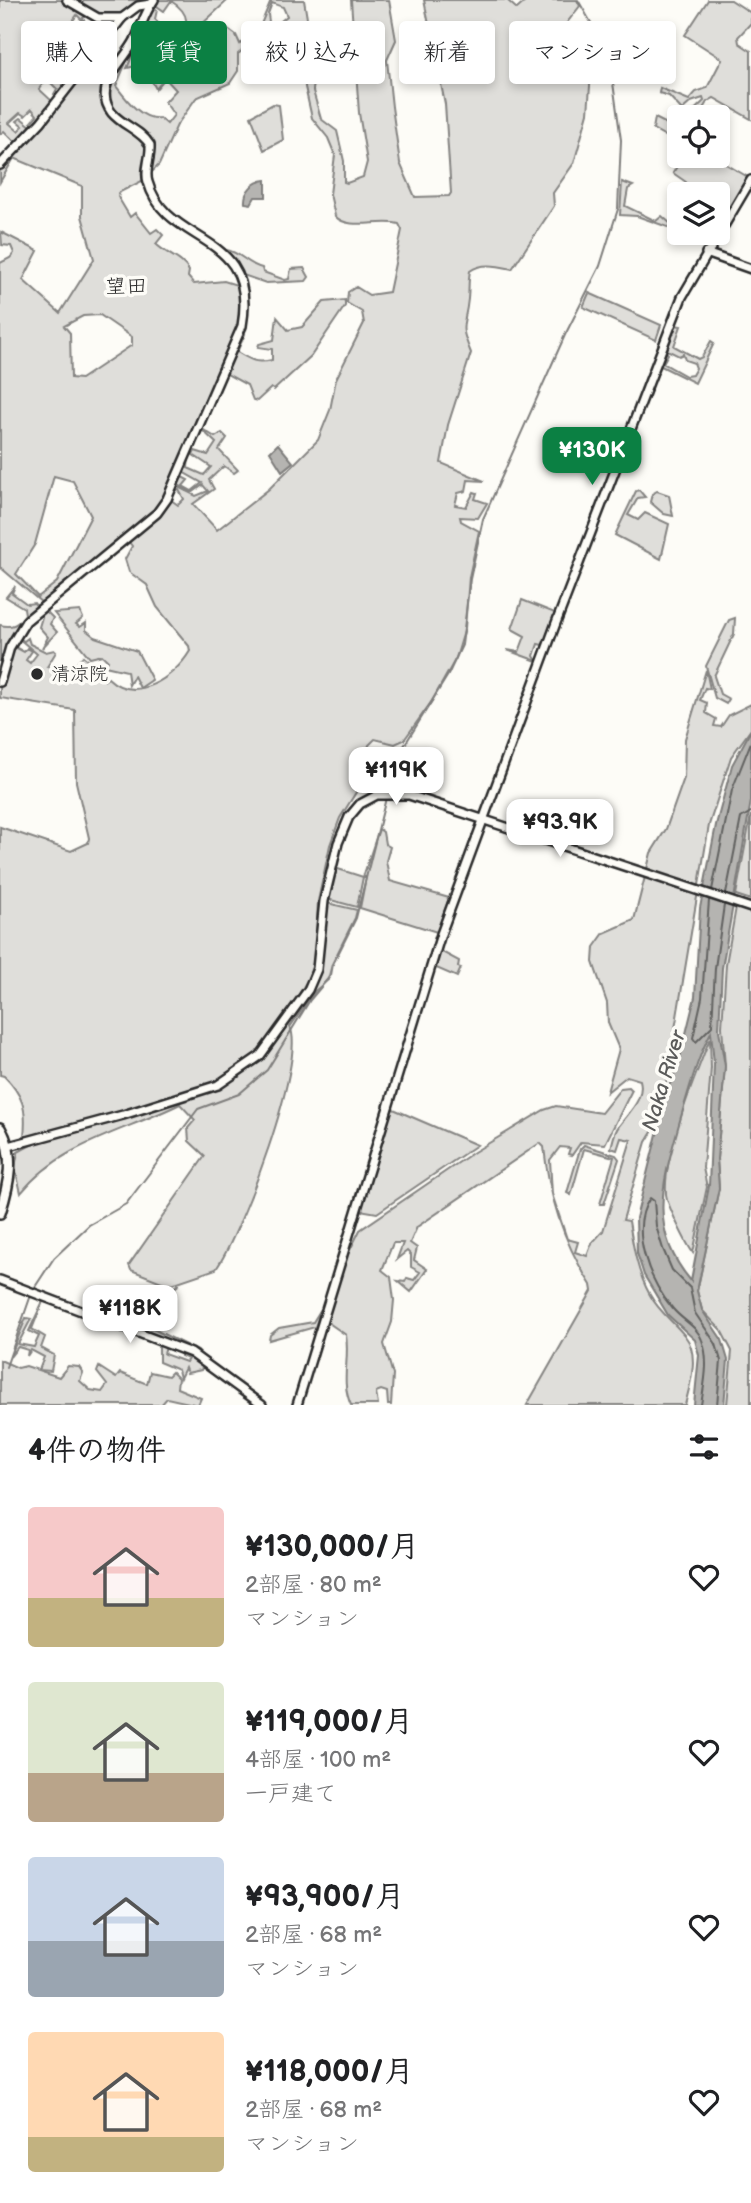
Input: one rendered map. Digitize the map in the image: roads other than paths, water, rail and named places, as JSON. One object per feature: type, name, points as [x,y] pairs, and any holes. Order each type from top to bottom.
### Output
[{"type":"main road","points":[[0,1128],[9,1146],[9,1179],[0,1213]]},
{"type":"street","points":[[67,0],[98,19],[122,18]]},
{"type":"street","points":[[0,165],[41,122],[89,56],[122,18],[138,6],[152,2]]},
{"type":"street","points":[[0,682],[10,647],[26,621],[157,513],[167,499],[242,326],[244,297],[226,253],[181,226],[166,213],[146,179],[150,145],[143,135],[115,117],[107,101],[108,82],[135,40],[152,2]]},
{"type":"street","points":[[297,1405],[427,975],[620,453],[682,297],[751,180]]},
{"type":"street","points":[[706,253],[751,269]]},
{"type":"street","points":[[9,1146],[218,1085],[260,1056],[314,979],[320,959],[324,901],[338,843],[349,817],[360,804],[377,795],[398,793],[485,819],[751,908]]},
{"type":"street","points":[[0,1280],[191,1353],[262,1405]]},
{"type":"water","points":[[266,180],[266,197],[255,197],[251,204],[245,203],[246,194],[251,187]]},
{"type":"water","points":[[278,444],[293,462],[282,471],[270,452]]},
{"type":"water","points":[[751,730],[751,801],[722,968],[719,1030],[725,1066],[717,1159],[719,1188],[697,1291],[702,1310],[722,1340],[728,1360],[724,1405],[694,1405],[699,1355],[695,1340],[668,1315],[644,1275],[637,1253],[636,1218],[669,1086],[679,1062],[695,997],[700,908],[716,825],[732,765]],"holes":[[[711,1032],[714,1064],[709,1186],[691,1281],[677,1262],[668,1243],[662,1205],[664,1185],[689,1089]]]},
{"type":"waterway","points":[[387,793],[394,762],[448,675],[462,645],[470,579],[483,519],[565,335],[600,266],[618,209],[621,140],[609,54],[578,0]]},
{"type":"waterway","points":[[33,1290],[54,1258],[89,1225],[126,1204],[198,1109],[239,1094],[267,1070],[310,1000],[331,975],[333,964],[356,918],[386,798]]},
{"type":"waterway","points":[[6,1367],[31,1295]]},
{"type":"place","name":"清涼院","points":[[37,674]]},
{"type":"district","name":"望田","points":[[126,286]]},
{"type":"water label","name":"Naka River","points":[[664,1081]]}]
